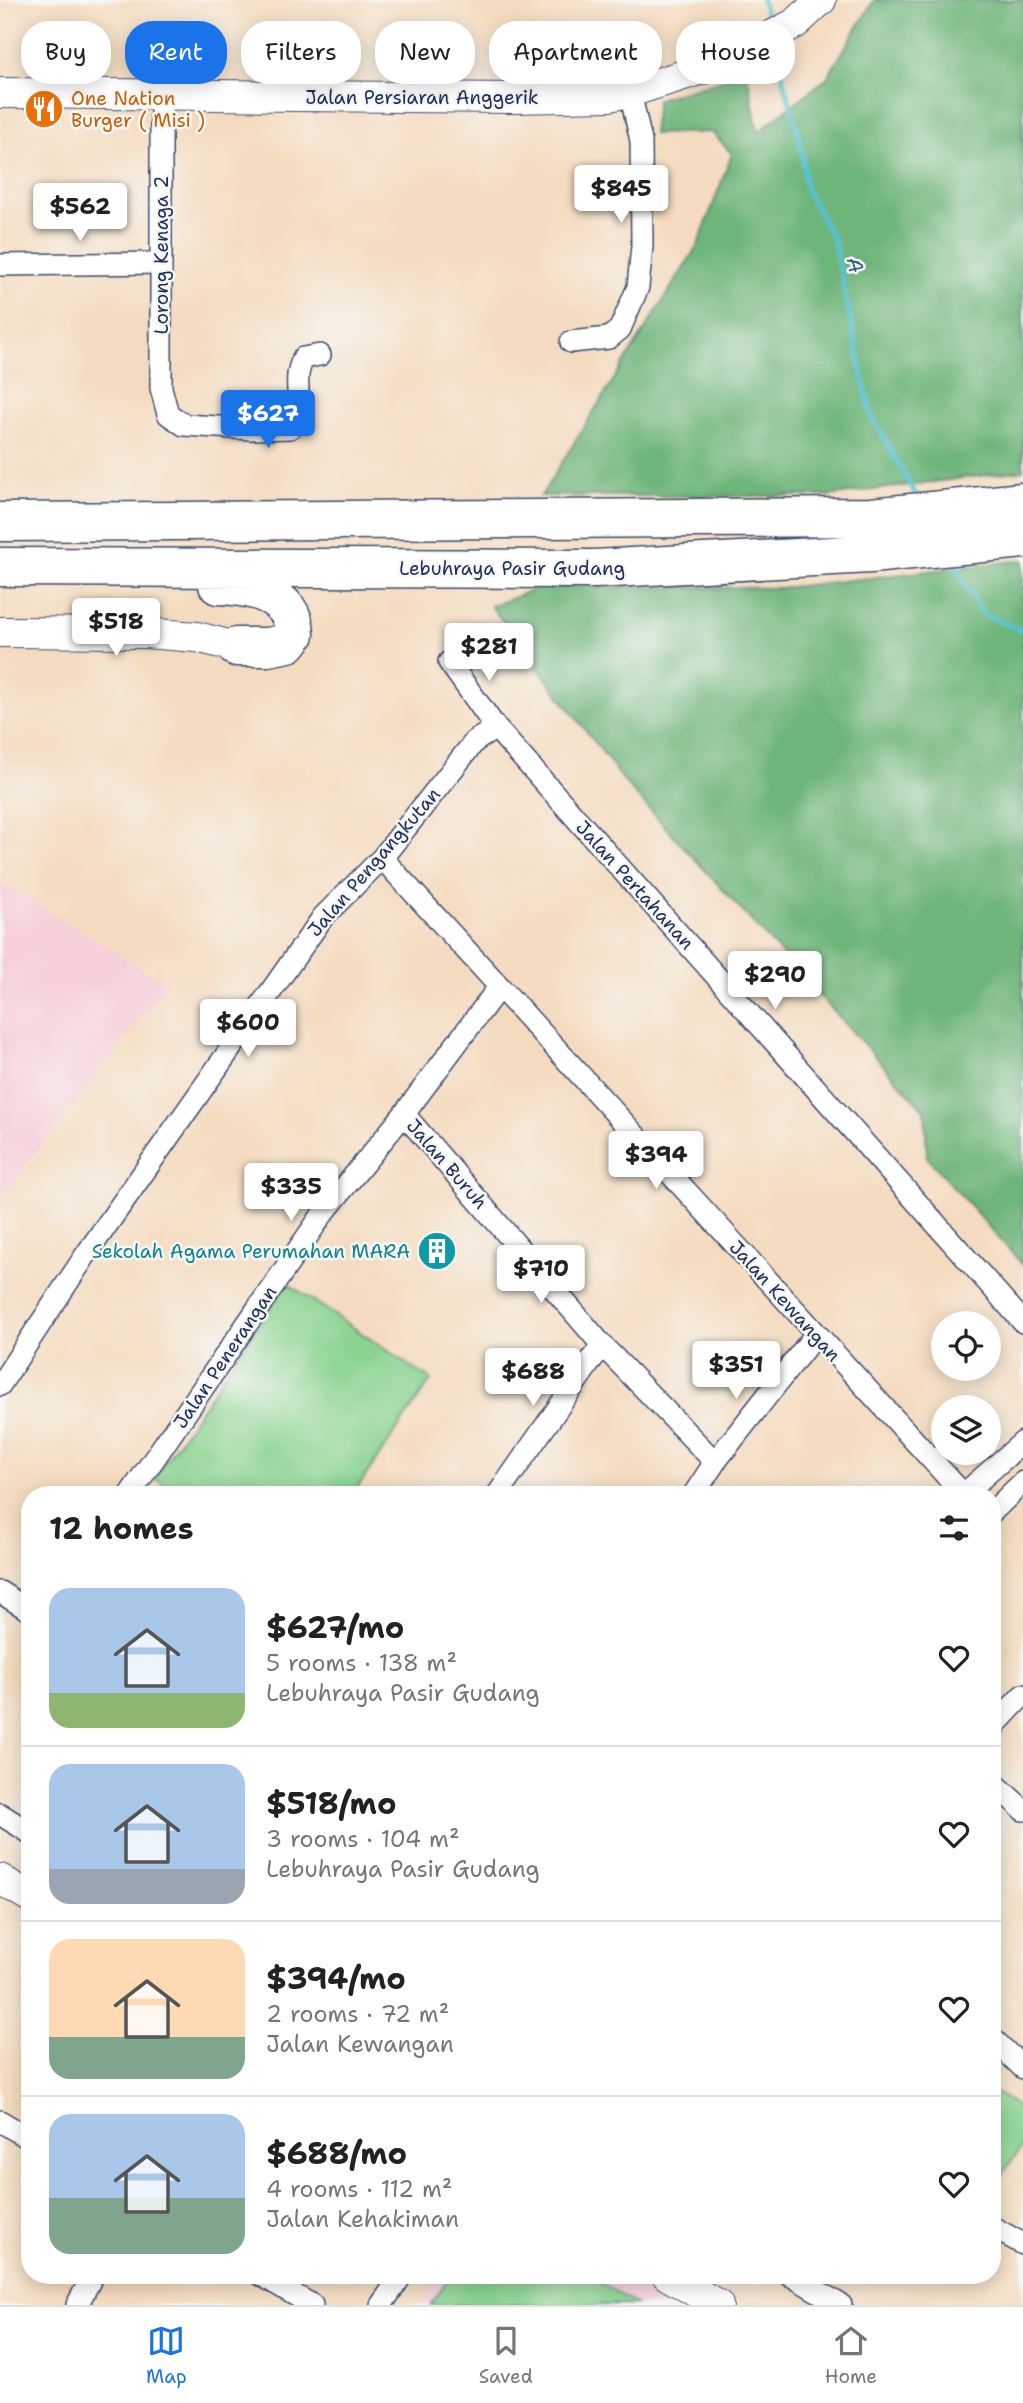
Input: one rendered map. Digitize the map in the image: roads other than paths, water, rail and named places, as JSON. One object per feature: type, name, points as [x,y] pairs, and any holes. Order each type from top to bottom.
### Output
[{"type":"highway","points":[[0,522],[871,517],[1023,502]]},
{"type":"highway","name":"Lebuhraya Pasir Gudang","points":[[0,567],[595,569],[870,554],[1023,539]]},
{"type":"highway","points":[[106,568],[151,583],[241,586],[271,596],[289,611],[295,634],[288,643],[268,647],[236,647]]},
{"type":"street","name":"Jalan Persiaran Anggerik","points":[[0,93],[513,98],[609,96],[715,65],[796,23],[821,0]]},
{"type":"street","points":[[570,342],[609,338],[620,329],[638,287],[642,246],[641,141],[630,92]]},
{"type":"street","name":"Lorong Kenaga 2","points":[[161,95],[161,388],[168,414],[184,425],[251,429],[290,428],[298,416],[298,375],[303,358],[320,355]]},
{"type":"street","points":[[0,265],[161,263]]},
{"type":"street","points":[[0,632],[145,633],[197,637],[236,647]]},
{"type":"street","name":"Jalan Pertahanan","points":[[449,662],[495,728],[1023,1322]]},
{"type":"street","name":"Jalan Pengangkutan","points":[[0,1385],[85,1256],[323,917],[382,858],[475,741],[495,728]]},
{"type":"street","name":"Jalan Kewangan","points":[[382,858],[956,1486]]},
{"type":"street","name":"Jalan Penerangan","points":[[143,1486],[322,1215],[404,1114],[499,987]]},
{"type":"street","name":"Jalan Buruh","points":[[404,1114],[602,1345],[715,1462]]},
{"type":"street","points":[[699,1486],[715,1462],[815,1335]]},
{"type":"street","points":[[504,1486],[602,1345]]},
{"type":"street","points":[[972,1486],[1023,1441]]},
{"type":"street","points":[[1001,1503],[1023,1482]]},
{"type":"street","points":[[0,1592],[21,1605]]},
{"type":"street","points":[[1001,1718],[1023,1695]]},
{"type":"street","points":[[1001,1789],[1023,1810]]},
{"type":"street","points":[[0,1814],[21,1827]]},
{"type":"street","points":[[0,1879],[21,1892]]},
{"type":"street","points":[[1001,2047],[1023,2068]]},
{"type":"street","points":[[0,2121],[21,2134]]},
{"type":"street","points":[[1001,2232],[1023,2244]]},
{"type":"street","points":[[77,2305],[88,2284]]},
{"type":"street","points":[[276,2284],[312,2305]]},
{"type":"street","points":[[381,2305],[396,2284]]},
{"type":"street","points":[[682,2284],[718,2305]]},
{"type":"street","points":[[805,2284],[841,2305]]},
{"type":"waterway","name":"A","points":[[762,0],[768,21]]},
{"type":"waterway","name":"A","points":[[785,84],[801,144],[806,190],[833,238],[871,415],[917,497]]},
{"type":"waterway","name":"A","points":[[954,564],[983,614],[1023,631]]},
{"type":"place","name":"One Nation Burger ( Misi )","points":[[44,109]]},
{"type":"place","name":"Sekolah Agama Perumahan MARA","points":[[437,1251]]}]
